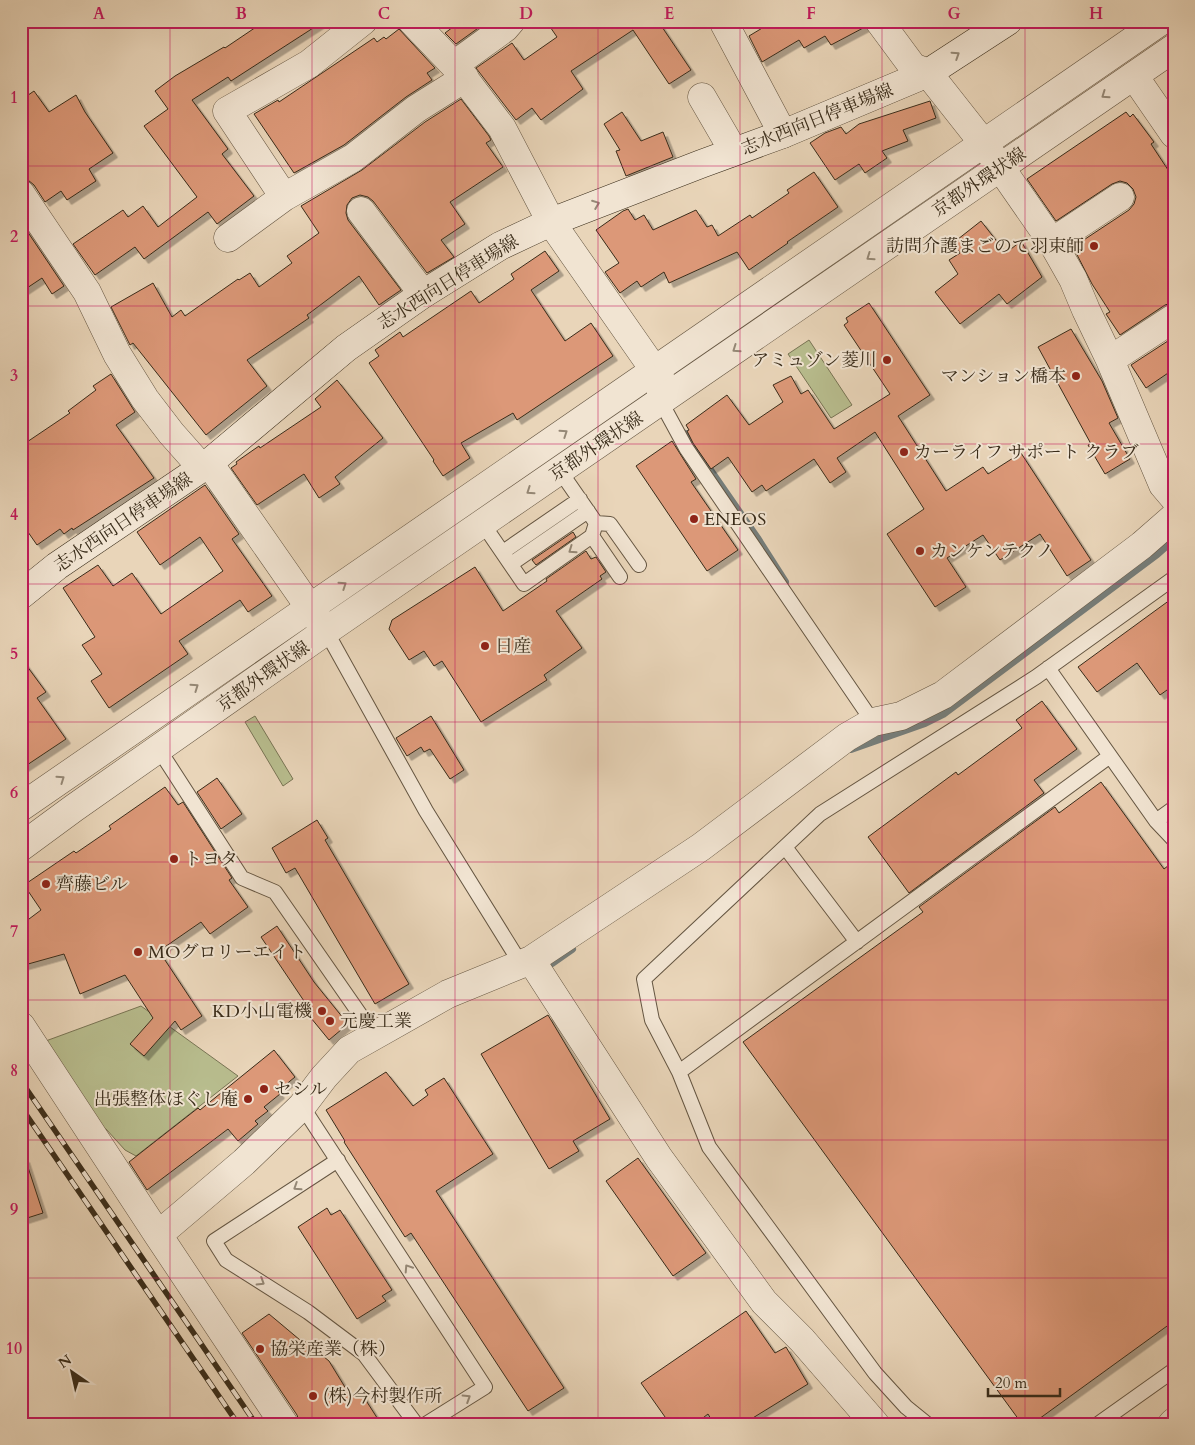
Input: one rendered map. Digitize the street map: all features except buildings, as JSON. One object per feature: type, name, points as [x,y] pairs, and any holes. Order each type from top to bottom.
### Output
[{"type":"street","points":[[284,197],[227,111],[309,64],[363,21]]},
{"type":"street","points":[[412,21],[459,71],[502,128],[551,222],[662,382],[661,402]]},
{"type":"street","points":[[228,238],[284,197],[353,158],[416,109],[511,21]]},
{"type":"street","points":[[879,21],[913,68],[928,73],[984,144],[1052,242],[1073,278],[1163,485],[1174,498]]},
{"type":"street","name":"志水西向日停車場線","points":[[21,595],[58,566],[205,466],[346,348],[423,294],[500,246],[551,222],[783,134],[928,73],[1008,21]]},
{"type":"street","name":"京都外環状線","points":[[21,807],[1161,21]]},
{"type":"street","points":[[724,23],[783,134]]},
{"type":"street","name":"京都外環状線","points":[[21,847],[158,748],[326,631],[1174,48]]},
{"type":"street","points":[[1134,76],[1174,134]]},
{"type":"street","points":[[702,97],[727,140],[730,154]]},
{"type":"street","points":[[21,194],[87,292],[117,354],[146,399],[171,433],[205,466],[326,631]]},
{"type":"street","points":[[1052,242],[1120,197]]},
{"type":"street","points":[[361,211],[423,294]]},
{"type":"street","points":[[1110,360],[1174,318]]},
{"type":"street","points":[[158,1235],[244,1162],[302,1106],[324,1077],[349,1050],[448,994],[526,962],[701,846],[847,737],[873,722],[901,716],[943,695],[1142,545],[1174,517]]},
{"type":"street","points":[[526,962],[660,1158],[764,1302],[802,1340],[875,1424]]},
{"type":"street","points":[[21,1026],[284,1424]]},
{"type":"lane","points":[[661,402],[686,448],[873,722]]},
{"type":"lane","points":[[560,470],[584,505],[594,530],[620,577]]},
{"type":"lane","points":[[502,552],[584,505]]},
{"type":"lane","points":[[511,564],[584,505]]},
{"type":"lane","points":[[483,524],[524,584],[594,530],[610,524],[639,565]]},
{"type":"lane","points":[[927,1424],[906,1408],[875,1373],[709,1147],[679,1072],[652,1020],[644,979],[820,814],[1048,668],[1174,578]]},
{"type":"lane","points":[[326,631],[426,811],[526,962]]},
{"type":"lane","points":[[1048,668],[1156,821],[1174,840]]},
{"type":"lane","points":[[158,748],[242,878],[275,892],[375,1036]]},
{"type":"lane","points":[[679,1072],[1110,756]]},
{"type":"lane","points":[[1156,821],[1174,808]]},
{"type":"lane","points":[[785,847],[857,942]]},
{"type":"lane","points":[[302,1106],[485,1387],[426,1424]]},
{"type":"lane","points":[[338,1160],[214,1241],[226,1260],[308,1312],[364,1354],[416,1424]]},
{"type":"lane","points":[[1098,1424],[1174,1370]]},
{"type":"green space","points":[[809,340],[852,405],[831,418],[788,354]]},
{"type":"green space","points":[[255,716],[293,779],[283,786],[245,722]]},
{"type":"green space","points":[[141,1006],[238,1076],[136,1156],[125,1150],[106,1129],[100,1129],[43,1042]]},
{"type":"waterway","points":[[685,434],[785,582]]},
{"type":"waterway","points":[[851,749],[925,723],[943,714],[1157,554],[1174,539]]},
{"type":"waterway","points":[[552,963],[572,949]]},
{"type":"railway","points":[[21,1081],[256,1424]]},
{"type":"railway","points":[[21,1107],[238,1424]]},
{"type":"place","name":"訪問介護まごのて羽束師","points":[[1094,246]]},
{"type":"place","name":"アミュゾン菱川","points":[[887,360]]},
{"type":"place","name":"マンション橋本","points":[[1076,376]]},
{"type":"place","name":"カーライフ サポート クラブ","points":[[904,452]]},
{"type":"place","name":"ENEOS","points":[[694,519]]},
{"type":"place","name":"カンケンテクノ","points":[[920,551]]},
{"type":"place","name":"日産","points":[[485,646]]},
{"type":"place","name":"トヨタ","points":[[174,859]]},
{"type":"place","name":"齊藤ビル","points":[[46,884]]},
{"type":"place","name":"MOグロリーエイト","points":[[138,952]]},
{"type":"place","name":"KD小山電機","points":[[322,1011]]},
{"type":"place","name":"元慶工業","points":[[330,1021]]},
{"type":"place","name":"セシル","points":[[264,1089]]},
{"type":"place","name":"出張整体ほぐし庵","points":[[248,1099]]},
{"type":"place","name":"協栄産業（株）","points":[[260,1349]]},
{"type":"place","name":"(株)今村製作所","points":[[313,1396]]}]
